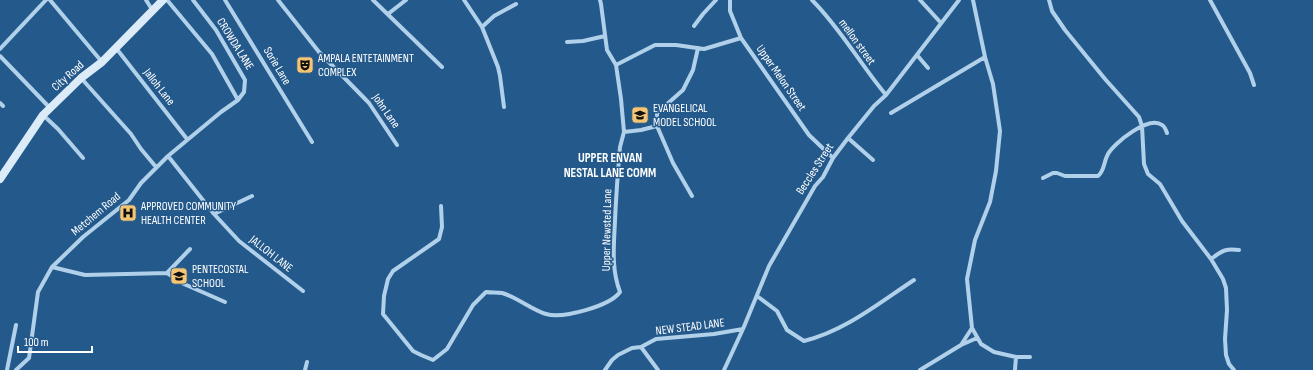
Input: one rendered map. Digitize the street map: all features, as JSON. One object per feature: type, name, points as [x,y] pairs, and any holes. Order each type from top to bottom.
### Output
[{"type":"main road","name":"City Road","points":[[0,179],[43,115],[82,78],[102,62],[163,0]]},
{"type":"street","points":[[0,49],[46,0]]},
{"type":"street","points":[[50,0],[102,62]]},
{"type":"street","points":[[146,0],[153,11]]},
{"type":"street","points":[[167,0],[212,54],[238,100]]},
{"type":"street","name":"CROWDA LANE","points":[[193,0],[216,30],[245,80],[244,92],[238,100]]},
{"type":"street","name":"Sorie Lane","points":[[225,0],[312,142]]},
{"type":"street","name":"John Lane","points":[[278,0],[319,52],[369,103],[397,145]]},
{"type":"street","points":[[373,0],[442,67]]},
{"type":"street","points":[[388,14],[406,0]]},
{"type":"street","points":[[464,0],[482,27],[500,76],[504,107]]},
{"type":"street","name":"Upper Newsted Lane","points":[[441,206],[442,227],[439,239],[393,271],[388,279],[384,296],[383,314],[413,351],[433,360],[448,349],[473,305],[486,292],[503,293],[547,314],[570,314],[592,308],[617,296],[620,292],[617,283],[614,261],[614,236],[620,146],[624,132],[616,65],[606,50],[600,0]]},
{"type":"street","points":[[694,26],[716,0]]},
{"type":"street","name":"Upper Melon Street","points":[[730,0],[730,10],[741,38],[809,135],[833,158]]},
{"type":"street","name":"mellon street","points":[[812,0],[851,48],[886,96]]},
{"type":"street","points":[[920,0],[941,23]]},
{"type":"street","name":"Beccles Street","points":[[724,370],[769,266],[812,191],[823,177],[833,158],[848,138],[874,106],[886,96],[959,0]]},
{"type":"street","points":[[973,0],[996,98],[1000,131],[996,171],[990,202],[975,240],[967,280],[972,328],[982,344],[994,352],[1016,357],[1030,357]]},
{"type":"street","points":[[1049,0],[1052,11],[1065,30],[1139,118],[1142,126],[1144,164],[1148,174],[1160,184],[1182,221],[1211,259],[1223,279],[1226,288],[1227,310],[1225,339],[1226,354],[1229,364],[1234,370]]},
{"type":"street","points":[[1210,0],[1247,66],[1254,84]]},
{"type":"street","points":[[482,27],[494,16],[516,4]]},
{"type":"street","points":[[568,42],[583,41],[605,36]]},
{"type":"street","points":[[616,65],[655,45],[676,45],[704,49],[741,38]]},
{"type":"street","name":"Jalloh Lane","points":[[115,48],[187,139]]},
{"type":"street","points":[[692,196],[674,163],[657,126],[657,113],[682,90],[693,70],[698,48]]},
{"type":"street","points":[[917,55],[928,68]]},
{"type":"street","points":[[0,56],[50,108]]},
{"type":"street","points":[[891,113],[986,57]]},
{"type":"street","points":[[82,78],[131,134],[140,149],[156,167]]},
{"type":"street","name":"Metchem Road","points":[[16,370],[29,358],[38,292],[52,267],[83,238],[129,200],[141,183],[168,156],[187,139],[238,100]]},
{"type":"street","points":[[43,115],[58,129],[83,158]]},
{"type":"street","points":[[1043,178],[1053,173],[1065,176],[1098,176],[1102,172],[1108,153],[1123,137],[1142,126],[1156,123],[1162,125],[1167,133]]},
{"type":"street","points":[[624,132],[657,126]]},
{"type":"street","points":[[848,138],[873,160]]},
{"type":"street","name":"JALLOH LANE","points":[[168,156],[214,214],[245,246],[303,291]]},
{"type":"street","points":[[214,214],[252,196]]},
{"type":"street","points":[[166,273],[190,249]]},
{"type":"street","points":[[1211,259],[1221,252],[1229,249],[1239,250]]},
{"type":"street","points":[[52,267],[85,275],[166,273],[184,284],[225,302]]},
{"type":"street","points":[[757,296],[777,311],[787,330],[804,341],[843,327],[914,280]]},
{"type":"street","points":[[7,370],[16,325]]},
{"type":"street","points":[[961,345],[972,328]]},
{"type":"street","name":"NEW STEAD LANE","points":[[605,370],[612,360],[618,355],[632,348],[641,347],[656,339],[707,335],[743,329]]},
{"type":"street","points":[[921,370],[961,345],[977,338]]},
{"type":"street","points":[[641,347],[658,370]]},
{"type":"street","points":[[1015,370],[1016,357]]},
{"type":"street","points":[[304,370],[307,362]]},
{"type":"place","name":"AMPALA ENTETAINMENT COMPLEX","points":[[305,65]]},
{"type":"place","name":"EVANGELICAL MODEL SCHOOL","points":[[640,115]]},
{"type":"place","name":"APPROVED COMMUNITY HEALTH CENTER","points":[[128,213]]},
{"type":"place","name":"PENTECOSTAL SCHOOL","points":[[179,276]]},
{"type":"district","name":"UPPER ENVAN NESTAL LANE COMM","points":[[610,166]]}]
